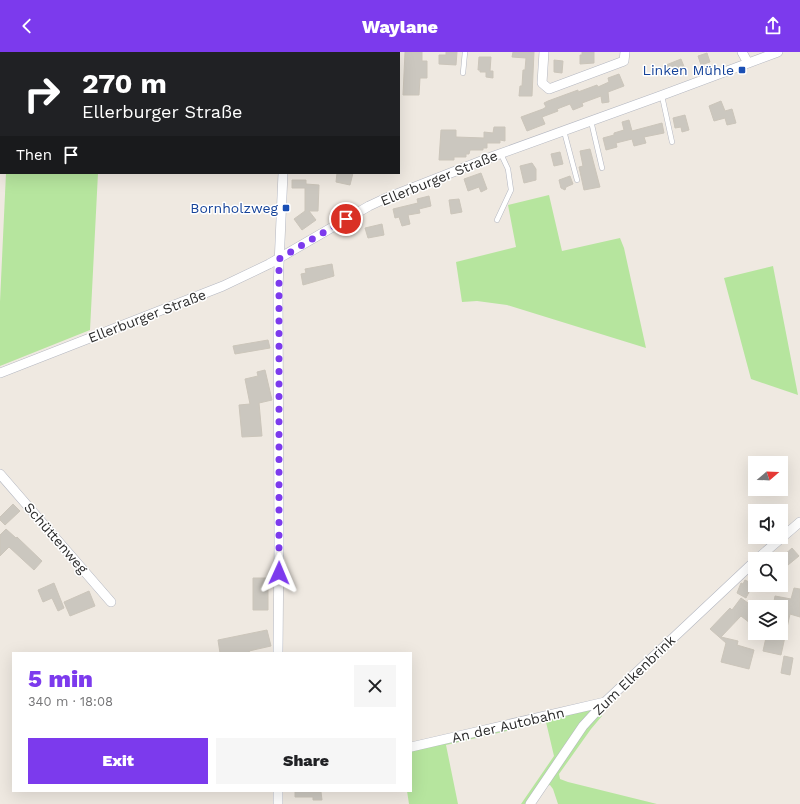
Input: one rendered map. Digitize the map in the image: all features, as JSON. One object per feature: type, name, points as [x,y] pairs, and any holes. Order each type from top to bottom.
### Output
[{"type":"street","points":[[544,52],[542,83],[549,89],[624,61],[625,52]]},
{"type":"street","points":[[742,52],[748,63]]},
{"type":"street","name":"Ellerburger Straße","points":[[0,374],[223,286],[279,259],[369,206],[501,154],[662,96],[778,52]]},
{"type":"street","points":[[278,652],[279,259],[283,174]]},
{"type":"street","name":"Schüttenweg","points":[[0,474],[111,602]]},
{"type":"street","points":[[765,552],[800,522]]},
{"type":"street","name":"Zum Elkenbrink","points":[[530,804],[583,726],[605,702],[748,568]]},
{"type":"street","name":"An der Autobahn","points":[[412,747],[605,702]]},
{"type":"street","points":[[573,710],[583,718],[583,726]]},
{"type":"street","points":[[278,792],[278,804]]},
{"type":"lane","points":[[463,73],[464,52]]},
{"type":"lane","points":[[662,96],[672,142]]},
{"type":"lane","points":[[591,121],[602,168]]},
{"type":"lane","points":[[564,131],[577,180]]},
{"type":"lane","points":[[497,220],[511,190],[508,169],[501,154]]},
{"type":"green space","points":[[6,174],[98,174],[90,330],[0,366],[0,302]]},
{"type":"green space","points":[[549,195],[562,251],[620,238],[624,248],[646,348],[507,305],[477,301],[462,302],[456,262],[516,247],[508,205]]},
{"type":"green space","points":[[773,266],[798,395],[751,379],[724,278]]},
{"type":"green space","points":[[596,702],[602,716],[559,774],[560,779],[657,804],[558,804],[553,789],[550,785],[546,786],[533,804],[521,804],[554,756],[546,722],[446,745],[458,804],[409,804],[407,792],[412,792],[412,744]]},
{"type":"building","points":[[405,52],[422,52],[422,61],[427,61],[427,78],[420,78],[419,95],[403,95]]},
{"type":"building","points":[[446,52],[457,52],[456,65],[439,64],[439,55],[446,55]]},
{"type":"building","points":[[513,52],[534,52],[532,96],[519,96],[526,58],[512,57]]},
{"type":"building","points":[[582,52],[594,52],[594,63],[580,64],[580,55],[582,55]]},
{"type":"building","points":[[707,53],[710,62],[701,65],[698,56]]},
{"type":"building","points":[[479,57],[491,57],[490,71],[493,71],[493,78],[486,77],[486,72],[480,72],[480,70],[478,70]]},
{"type":"building","points":[[681,59],[685,69],[669,74],[666,65]]},
{"type":"building","points":[[554,60],[563,61],[562,73],[554,72]]},
{"type":"building","points":[[619,74],[624,86],[608,92],[609,102],[602,103],[601,96],[582,103],[583,106],[573,110],[570,104],[557,109],[558,111],[542,117],[545,124],[527,131],[521,117],[543,109],[546,107],[544,103],[548,101],[578,90],[578,92],[597,85],[598,87],[609,82],[608,78]]},
{"type":"building","points":[[721,101],[725,111],[732,109],[736,123],[727,125],[725,118],[714,121],[709,106]]},
{"type":"building","points":[[685,115],[689,130],[682,132],[681,127],[675,128],[673,118]]},
{"type":"building","points":[[629,120],[632,131],[662,123],[664,133],[644,137],[646,143],[634,146],[632,139],[616,143],[617,147],[606,150],[603,138],[624,130],[622,122]]},
{"type":"building","points":[[494,127],[505,127],[505,141],[500,140],[500,143],[487,143],[487,148],[483,148],[483,150],[470,150],[469,154],[466,154],[466,157],[454,157],[454,160],[439,160],[441,130],[456,130],[456,137],[484,138],[484,132],[493,133]]},
{"type":"building","points":[[590,149],[600,187],[584,190],[579,167],[583,166],[580,151]]},
{"type":"building","points":[[560,152],[563,164],[554,166],[551,154]]},
{"type":"building","points":[[532,163],[536,169],[536,180],[524,183],[520,166]]},
{"type":"building","points":[[481,173],[487,189],[481,192],[479,187],[468,191],[464,179]]},
{"type":"building","points":[[337,174],[353,174],[350,185],[336,182]]},
{"type":"building","points":[[570,176],[573,184],[566,187],[565,190],[561,188],[559,180]]},
{"type":"building","points":[[292,180],[306,180],[306,184],[319,185],[318,211],[309,211],[316,220],[302,230],[294,219],[305,211],[305,188],[292,188]]},
{"type":"building","points":[[429,196],[431,206],[419,209],[420,213],[408,215],[410,224],[402,226],[399,217],[395,218],[393,209],[418,203],[417,199]]},
{"type":"building","points":[[459,199],[462,212],[451,214],[449,200]]},
{"type":"building","points":[[382,224],[384,235],[368,238],[365,228]]},
{"type":"building","points":[[332,264],[334,276],[303,285],[301,274],[306,273],[305,269]]},
{"type":"building","points":[[268,340],[270,348],[235,354],[233,346]]},
{"type":"building","points":[[265,370],[272,400],[259,403],[262,436],[242,437],[239,405],[250,404],[245,379],[258,376],[257,372]]},
{"type":"building","points":[[13,504],[20,511],[5,525],[0,520],[0,517]]},
{"type":"building","points":[[6,529],[16,538],[17,537],[42,561],[34,570],[9,547],[0,556],[0,535]]},
{"type":"building","points":[[792,548],[799,556],[788,565],[788,552]]},
{"type":"building","points":[[253,578],[268,578],[268,610],[253,610]]},
{"type":"building","points":[[745,580],[748,582],[749,592],[746,598],[737,593],[741,583],[743,584]]},
{"type":"building","points":[[54,583],[64,608],[58,611],[52,598],[43,602],[38,590]]},
{"type":"building","points":[[794,588],[800,589],[800,617],[790,614],[788,623],[788,600],[774,600],[775,596],[791,599]]},
{"type":"building","points":[[89,591],[95,606],[70,616],[64,602]]},
{"type":"building","points":[[741,598],[748,603],[748,622],[741,616],[721,637],[738,641],[737,645],[754,650],[749,669],[721,662],[726,643],[710,629],[730,608],[732,610]]},
{"type":"building","points":[[267,630],[271,646],[250,652],[220,652],[218,640]]},
{"type":"building","points":[[765,640],[784,640],[781,655],[763,651]]},
{"type":"building","points":[[784,656],[793,658],[790,675],[781,673]]},
{"type":"building","points":[[295,792],[321,792],[322,800],[313,800],[313,797],[295,797]]},
{"type":"place","name":"Linken Mühle","points":[[742,70]]},
{"type":"place","name":"Bornholzweg","points":[[286,208]]},
{"type":"route","points":[[279,573],[279,259],[346,219]]}]
